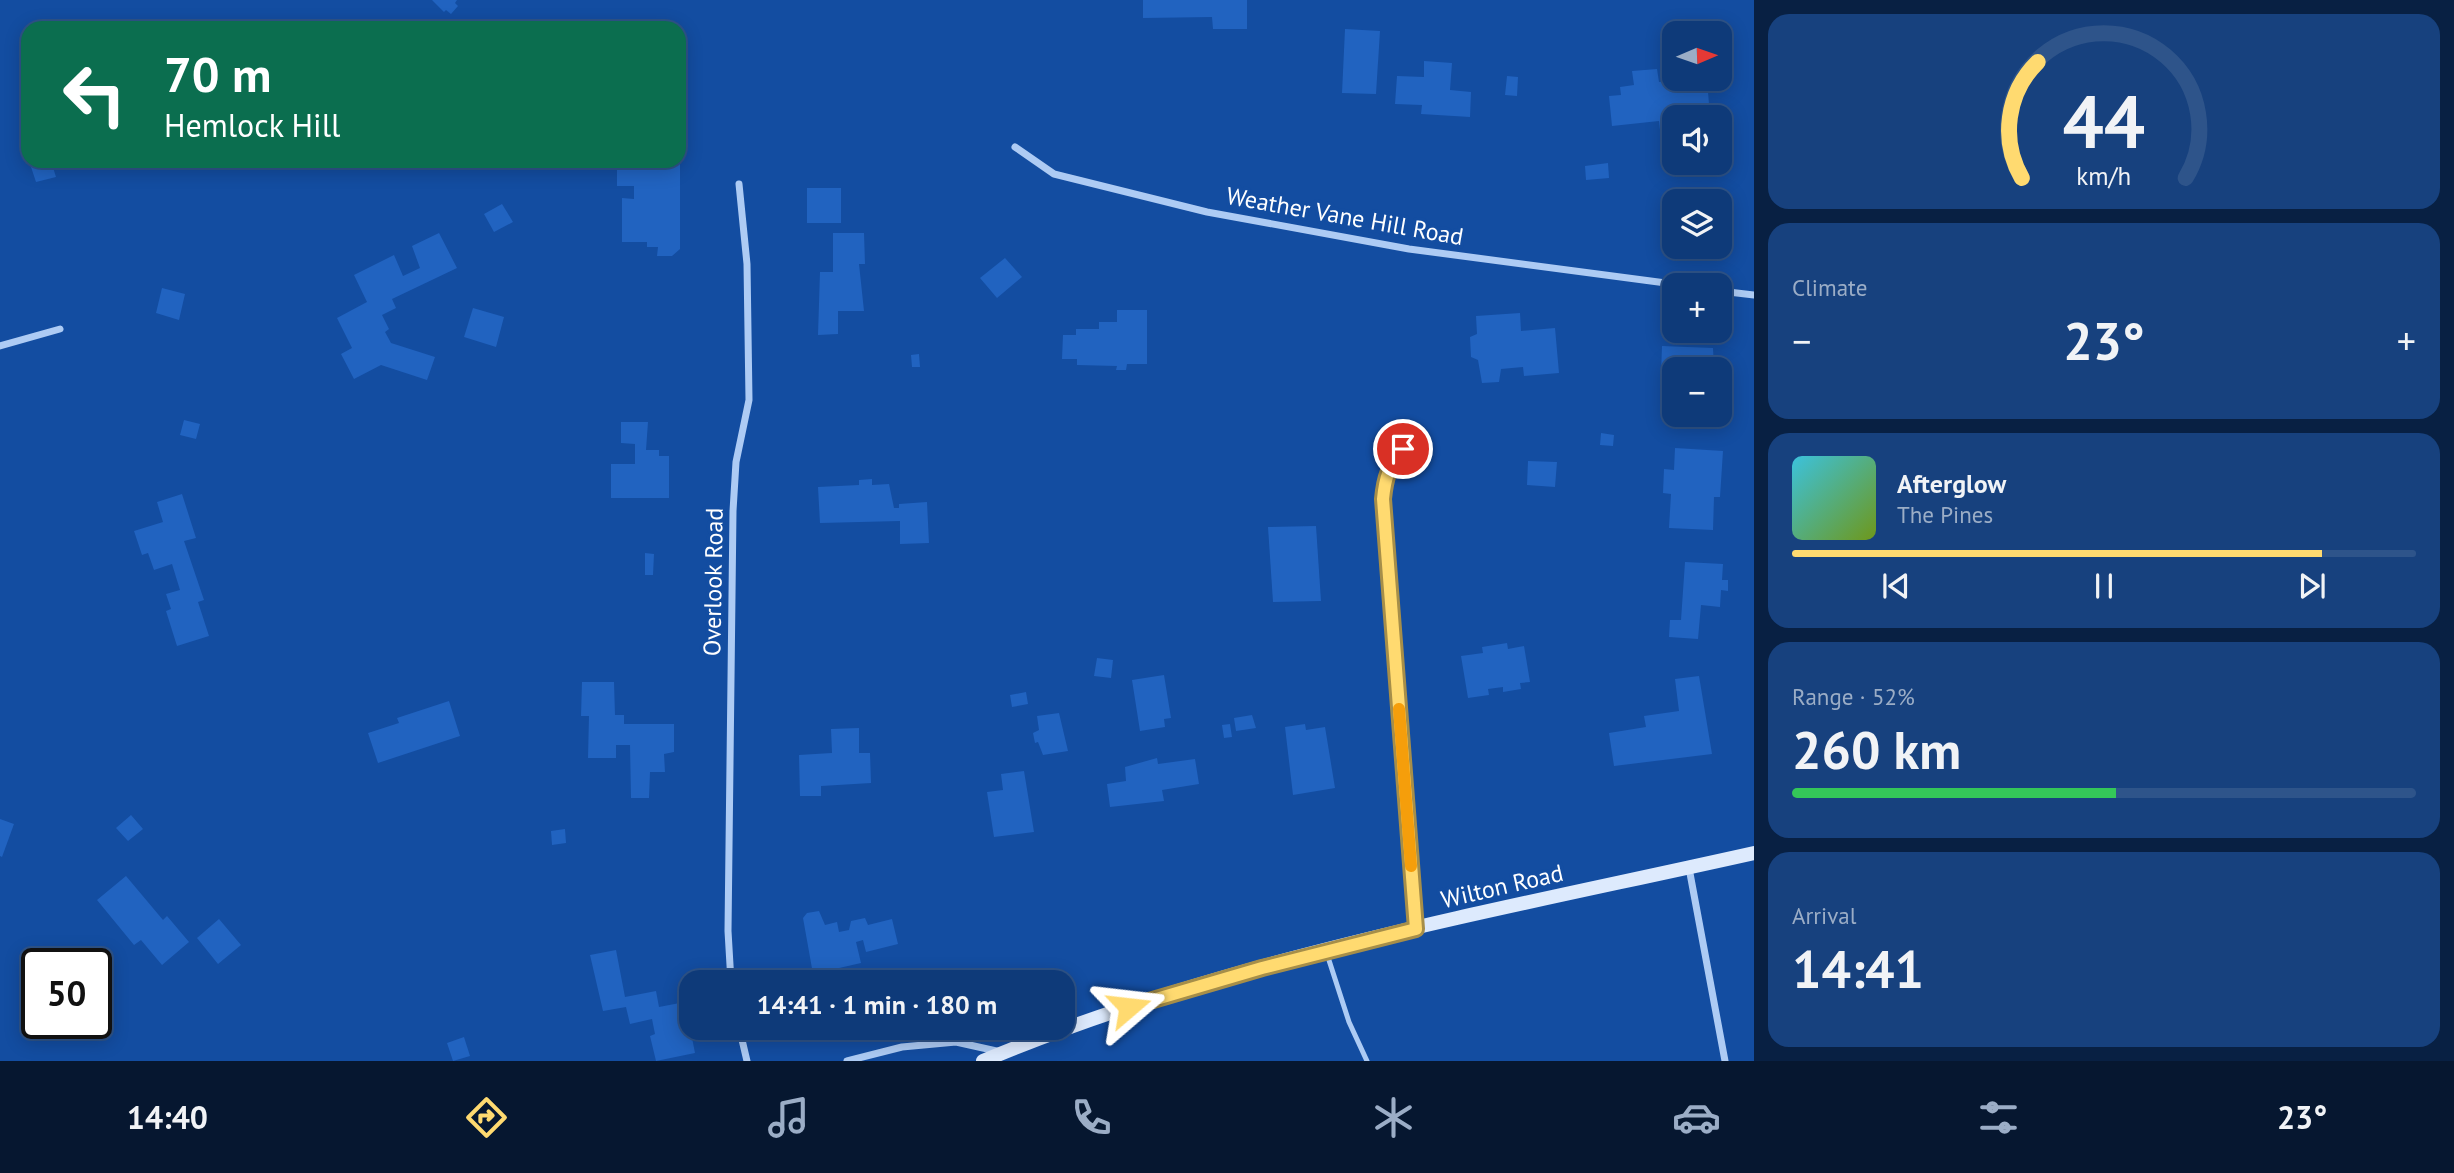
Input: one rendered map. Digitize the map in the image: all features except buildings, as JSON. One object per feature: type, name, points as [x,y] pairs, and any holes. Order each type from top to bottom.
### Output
[{"type":"main road","name":"Wilton Road","points":[[983,1061],[1146,1001],[1326,951],[1754,853]]},
{"type":"street","name":"Weather Vane Hill Road","points":[[1015,147],[1054,174],[1207,212],[1409,249],[1662,282]]},
{"type":"street","name":"Overlook Road","points":[[731,970],[728,918],[733,510],[736,462],[749,400],[747,264],[739,184]]},
{"type":"street","points":[[1732,292],[1754,295]]},
{"type":"street","points":[[0,346],[60,329]]},
{"type":"street","points":[[1403,449],[1388,470],[1383,499],[1416,929]]},
{"type":"street","points":[[1689,868],[1724,1061]]},
{"type":"street","points":[[742,1040],[747,1061]]},
{"type":"street","points":[[847,1061],[902,1047],[956,1042],[1004,1052]]},
{"type":"lane","points":[[1326,951],[1349,1022],[1367,1061]]},
{"type":"slow traffic","points":[[1399,709],[1411,866]]},
{"type":"route","points":[[1129,1007],[1262,968],[1416,929],[1383,499],[1385,478],[1391,462],[1403,449]]}]
